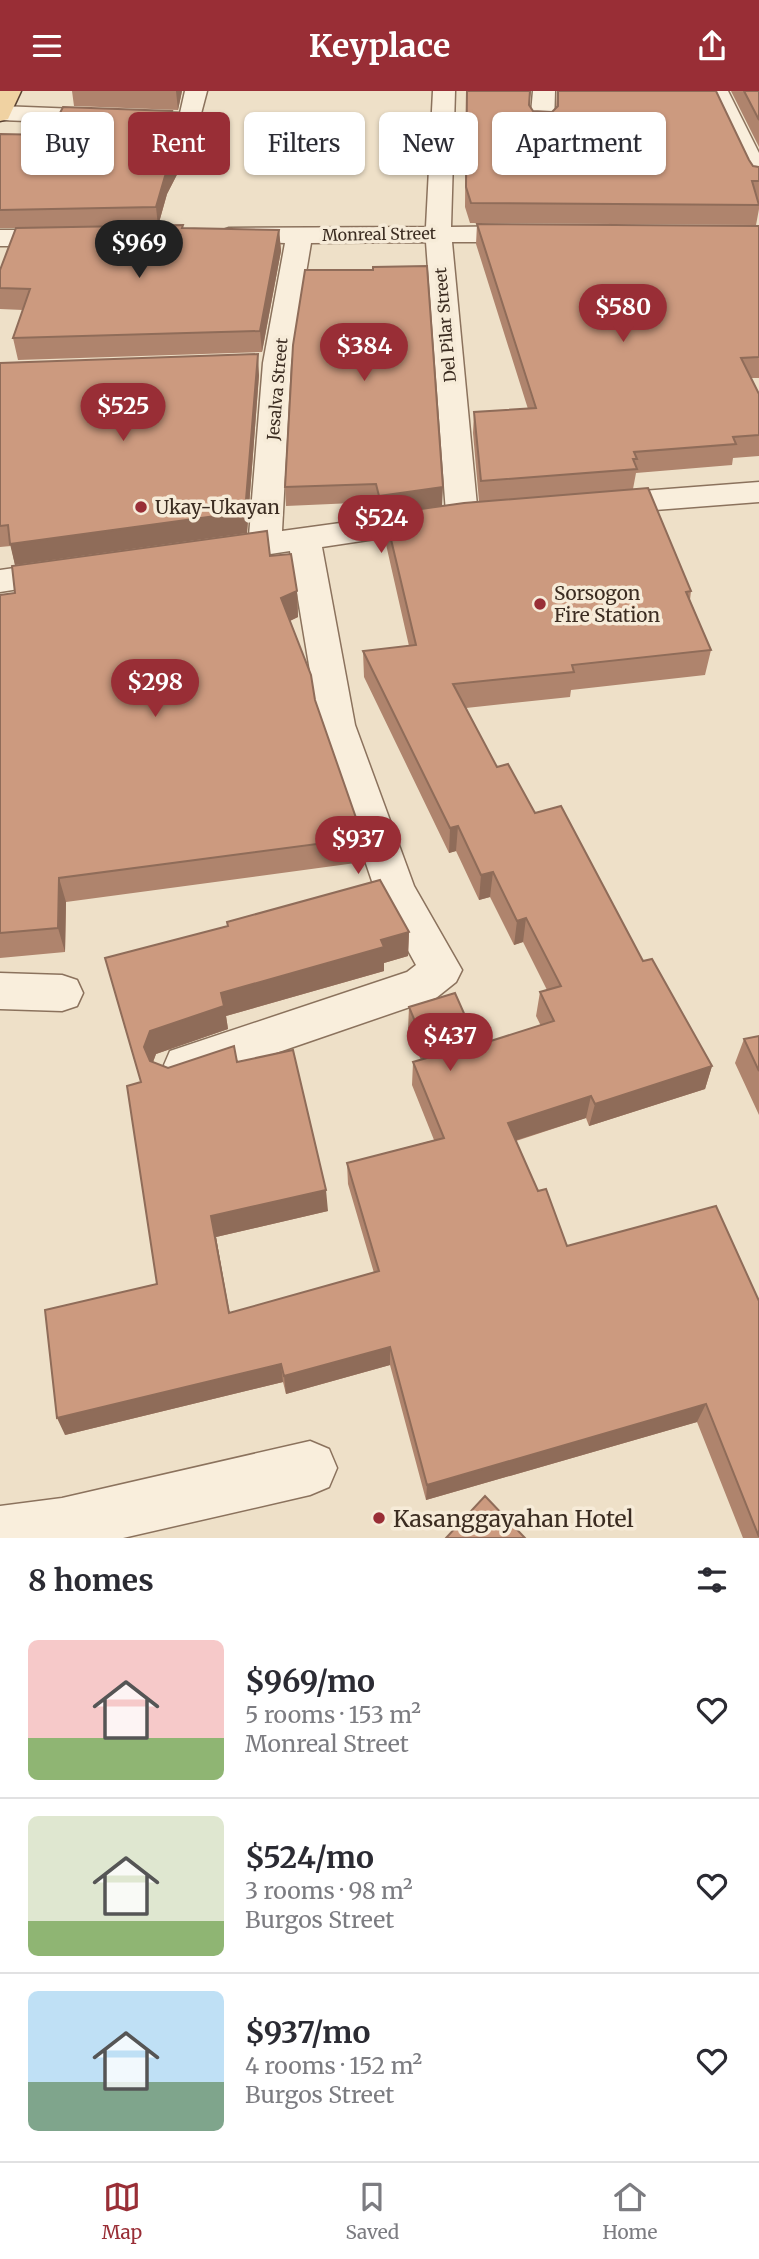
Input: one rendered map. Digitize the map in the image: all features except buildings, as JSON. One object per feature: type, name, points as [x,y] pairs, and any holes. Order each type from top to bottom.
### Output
[{"type":"main road","points":[[0,113],[10,91]]},
{"type":"street","points":[[0,113],[190,120],[196,91]]},
{"type":"street","name":"Del Pilar Street","points":[[304,539],[475,515],[438,233],[444,91]]},
{"type":"street","points":[[543,112],[544,91]]},
{"type":"street","points":[[717,91],[759,178]]},
{"type":"street","name":"Monreal Street","points":[[204,236],[549,234]]},
{"type":"street","name":"Jesalva Street","points":[[265,544],[263,363],[299,236]]},
{"type":"street","points":[[0,238],[95,237]]},
{"type":"street","points":[[570,507],[759,492]]},
{"type":"street","points":[[174,1069],[421,985],[441,970],[395,890],[337,725],[304,539],[186,555]]},
{"type":"street","points":[[0,581],[93,568]]},
{"type":"street","points":[[0,991],[62,993]]},
{"type":"street","points":[[0,1533],[62,1525],[310,1468]]},
{"type":"place","name":"Ukay-Ukayan","points":[[141,507]]},
{"type":"place","name":"Sorsogon Fire Station","points":[[540,604]]},
{"type":"place","name":"Kasanggayahan Hotel","points":[[379,1518]]}]
